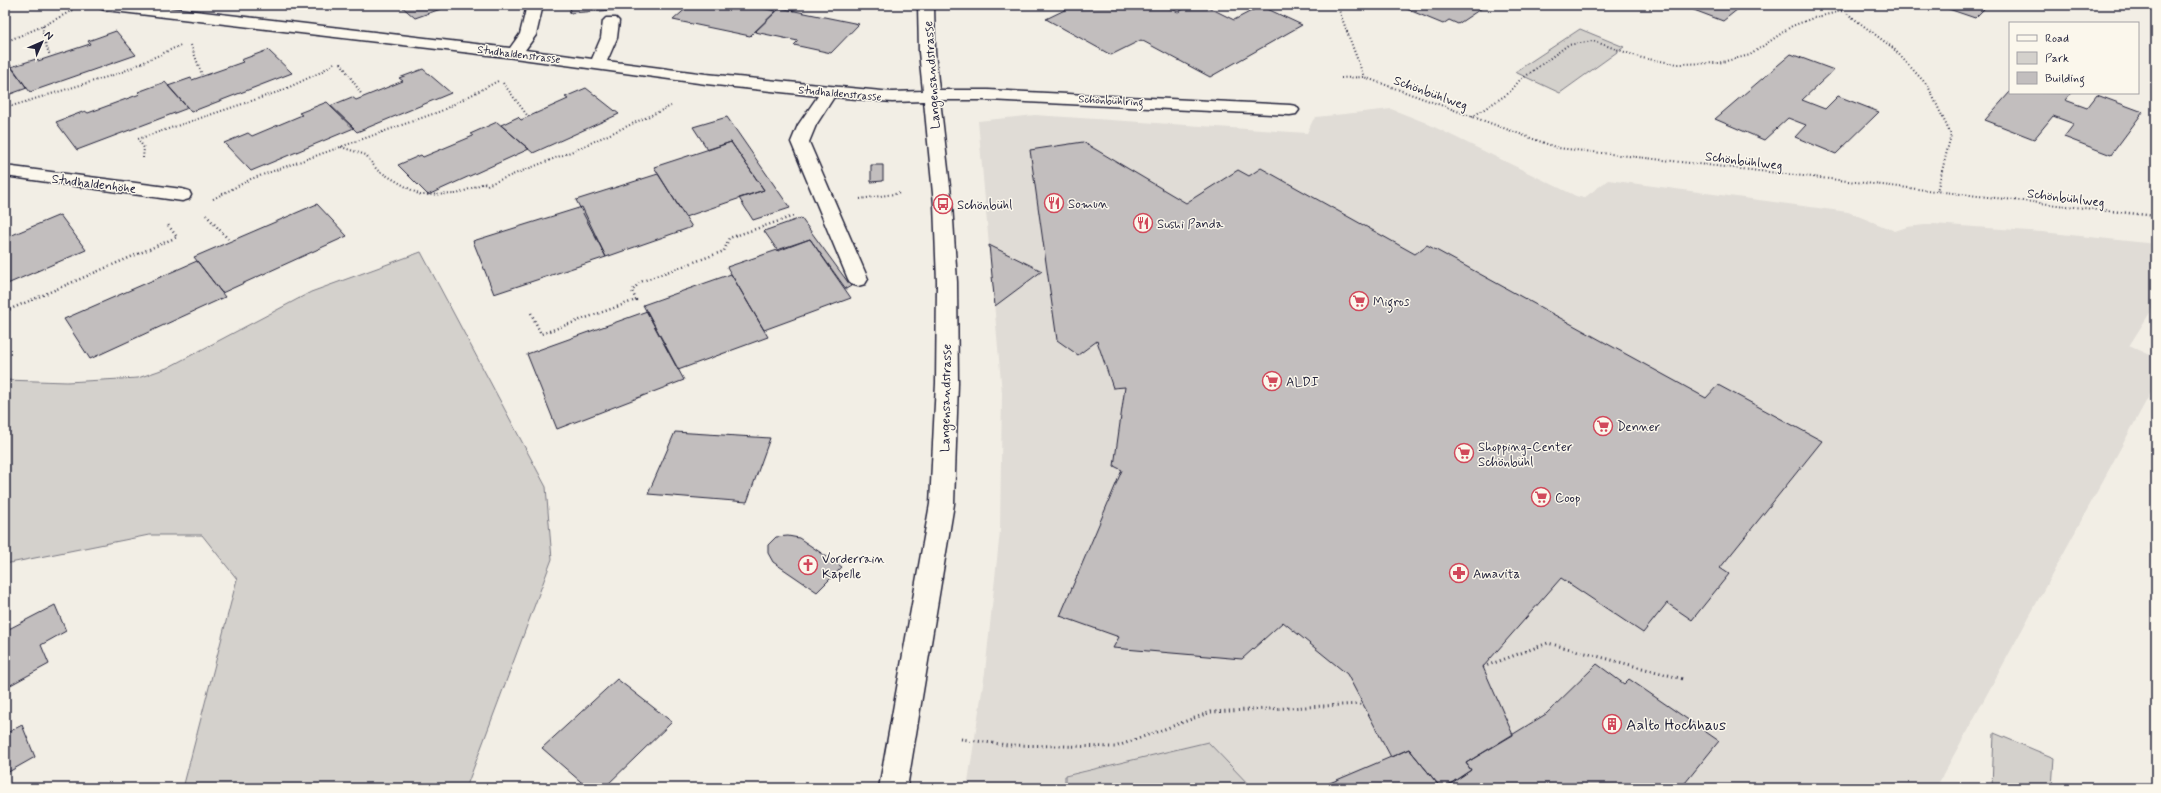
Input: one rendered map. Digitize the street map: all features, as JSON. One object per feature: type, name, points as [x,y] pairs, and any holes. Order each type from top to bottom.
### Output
[{"type":"street","name":"Studhaldenstrasse","points":[[106,5],[514,53],[706,79],[892,98],[932,95]]},
{"type":"street","points":[[514,53],[528,35],[535,5]]},
{"type":"street","name":"Langensandstrasse","points":[[893,788],[942,504],[947,383],[946,282],[943,204],[927,52],[926,5]]},
{"type":"street","points":[[597,65],[609,38],[611,21]]},
{"type":"street","points":[[829,92],[807,125],[800,142],[858,279]]},
{"type":"street","name":"Schönbühlring","points":[[932,95],[1009,96],[1290,110]]},
{"type":"street","name":"Studhaldenhöhe","points":[[5,171],[182,194]]},
{"type":"path","points":[[1337,5],[1364,77]]},
{"type":"path","points":[[1836,5],[1842,12],[1893,48],[1928,86],[1951,135],[1937,191]]},
{"type":"path","points":[[5,42],[42,26],[74,9]]},
{"type":"path","points":[[1472,117],[1509,93],[1519,81],[1568,45],[1593,41],[1642,58],[1678,64],[1718,63],[1750,55],[1792,26],[1813,18],[1842,12]]},
{"type":"path","points":[[42,26],[43,37],[50,56]]},
{"type":"path","points":[[190,41],[202,75]]},
{"type":"path","points":[[5,108],[109,77],[177,47]]},
{"type":"path","points":[[338,59],[362,96]]},
{"type":"path","points":[[138,139],[276,93],[332,66]]},
{"type":"path","name":"Schönbühlweg","points":[[1341,78],[1364,77],[1558,148],[2156,216]]},
{"type":"path","points":[[500,79],[527,115]]},
{"type":"path","points":[[230,191],[251,179],[441,111],[494,84]]},
{"type":"path","points":[[340,147],[366,155],[377,170],[420,195],[457,194],[484,183],[487,185],[543,164],[658,112]]},
{"type":"path","points":[[867,198],[902,193]]},
{"type":"path","points":[[205,214],[228,238]]},
{"type":"path","points":[[531,313],[541,334],[605,312],[636,300],[632,291],[640,282],[724,251],[729,238],[793,216]]},
{"type":"path","points":[[5,335],[7,317],[6,311],[177,237],[163,219]]},
{"type":"path","points":[[1483,667],[1548,643],[1683,679]]},
{"type":"path","points":[[961,739],[1008,745],[1115,747],[1211,712],[1362,704]]},
{"type":"shaded area","points":[[1391,109],[1424,122],[1576,196],[1584,198],[1608,180],[1848,212],[1895,231],[1907,227],[1934,224],[2042,232],[2156,244],[2156,303],[2129,346],[2156,358],[2156,383],[1936,788],[1252,788],[1208,742],[1065,775],[1065,788],[967,788],[985,672],[1000,531],[1002,393],[978,121],[1035,115],[1307,133],[1316,117]]},
{"type":"green space","points":[[1580,29],[1624,47],[1560,93],[1515,72]]},
{"type":"green space","points":[[421,252],[546,487],[552,559],[466,788],[247,788],[247,785],[235,788],[183,788],[237,579],[202,535],[149,535],[5,564],[5,380],[67,382],[138,378],[167,368],[311,292]]},
{"type":"green space","points":[[1994,733],[2054,758],[2052,788],[1992,788]]},
{"type":"green space","points":[[1208,742],[1252,788],[1065,788],[1065,776]]},
{"type":"building","points":[[400,5],[452,5],[415,18]]},
{"type":"building","points":[[572,5],[631,5],[630,9],[569,13]]},
{"type":"building","points":[[690,5],[745,5],[776,11],[750,36],[673,20]]},
{"type":"building","points":[[1075,5],[1164,5],[1178,12],[1192,5],[1204,5],[1234,20],[1261,6],[1302,25],[1210,77],[1141,40],[1111,55],[1046,19]]},
{"type":"building","points":[[1397,5],[1474,5],[1482,8],[1458,24],[1449,20],[1443,24]]},
{"type":"building","points":[[1689,5],[1743,5],[1723,21],[1686,7]]},
{"type":"building","points":[[1937,5],[1988,5],[1975,18]]},
{"type":"building","points":[[780,8],[859,24],[831,53],[794,45],[798,41],[755,32]]},
{"type":"building","points":[[116,31],[136,55],[30,92],[11,67],[36,59],[38,61],[90,44],[88,41]]},
{"type":"building","points":[[268,50],[292,73],[191,112],[168,86],[191,78],[192,80],[243,62],[241,60]]},
{"type":"building","points":[[1791,54],[1834,70],[1802,100],[1825,109],[1838,96],[1879,112],[1836,154],[1795,137],[1806,125],[1788,118],[1764,140],[1715,119]]},
{"type":"building","points":[[9,63],[27,88],[5,96],[5,64]]},
{"type":"building","points":[[423,69],[451,93],[357,132],[330,106],[352,97],[356,100],[403,81],[399,78]]},
{"type":"building","points":[[165,82],[188,108],[77,150],[56,122],[85,111],[88,113],[140,94],[138,92]]},
{"type":"building","points":[[586,88],[619,114],[533,153],[501,125],[518,117],[521,120],[568,99],[565,97]]},
{"type":"building","points":[[2009,93],[2070,94],[2065,100],[2087,108],[2097,95],[2143,112],[2111,155],[2064,137],[2074,124],[2053,116],[2034,139],[1985,120]]},
{"type":"building","points":[[327,102],[354,128],[251,171],[224,143],[248,133],[252,136],[302,115],[299,113]]},
{"type":"building","points":[[727,117],[790,208],[753,220],[739,198],[764,190],[731,142],[708,150],[693,127]]},
{"type":"building","points":[[497,122],[529,149],[428,195],[398,165],[421,155],[423,157],[473,136],[470,134]]},
{"type":"building","points":[[731,142],[764,190],[685,217],[654,167]]},
{"type":"building","name":"Shopping-Center Schönbühl","points":[[1083,142],[1186,203],[1238,170],[1249,176],[1261,168],[1415,254],[1427,245],[1706,398],[1718,385],[1822,441],[1720,568],[1729,574],[1692,620],[1667,603],[1643,633],[1561,578],[1483,667],[1513,735],[1466,763],[1471,770],[1444,788],[1441,788],[1409,749],[1391,757],[1347,674],[1283,622],[1242,659],[1113,648],[1119,637],[1060,616],[1122,470],[1114,466],[1125,387],[1113,388],[1097,341],[1078,355],[1057,340],[1030,150]]},
{"type":"building","points":[[871,165],[883,165],[883,181],[871,182]]},
{"type":"building","points":[[658,174],[692,227],[606,257],[576,200]]},
{"type":"building","points":[[317,204],[347,236],[222,293],[194,257]]},
{"type":"building","points":[[582,207],[606,257],[494,294],[473,241]]},
{"type":"building","points":[[60,215],[86,250],[5,285],[5,238]]},
{"type":"building","points":[[801,218],[851,286],[846,289],[810,239],[778,251],[764,231]]},
{"type":"building","points":[[810,239],[851,298],[764,330],[727,267]]},
{"type":"building","points":[[989,245],[1042,271],[995,306]]},
{"type":"building","points":[[197,261],[225,297],[90,359],[64,319]]},
{"type":"building","points":[[731,274],[768,337],[678,370],[643,305]]},
{"type":"building","points":[[647,311],[684,380],[557,429],[527,354]]},
{"type":"building","points":[[675,432],[770,438],[747,502],[648,494]]},
{"type":"building","name":"Vorderrain Kapelle","points":[[788,536],[799,538],[842,567],[817,592],[773,562],[768,553],[768,545],[776,537]]},
{"type":"building","points":[[55,605],[66,631],[41,645],[49,664],[5,688],[5,631]]},
{"type":"building","name":"Aalto Hochhaus","points":[[1597,664],[1624,684],[1629,679],[1719,741],[1681,788],[1444,788],[1471,770],[1466,763],[1546,714]]},
{"type":"building","points":[[617,679],[672,722],[604,788],[588,788],[542,748]]},
{"type":"building","points":[[22,725],[35,757],[5,774],[5,734]]},
{"type":"building","points":[[1409,749],[1441,788],[1318,788],[1391,757]]},
{"type":"place","name":"Somun","points":[[1054,203]]},
{"type":"place","name":"Schönbühl","points":[[943,204]]},
{"type":"place","name":"Sushi Panda","points":[[1143,223]]},
{"type":"place","name":"Migros","points":[[1359,301]]},
{"type":"place","name":"ALDI","points":[[1272,381]]},
{"type":"place","name":"Denner","points":[[1603,426]]},
{"type":"place","name":"Shopping-Center Schönbühl","points":[[1464,453]]},
{"type":"place","name":"Coop","points":[[1541,497]]},
{"type":"place","name":"Vorderrain Kapelle","points":[[808,565]]},
{"type":"place","name":"Amavita","points":[[1459,573]]},
{"type":"place","name":"Aalto Hochhaus","points":[[1612,724]]}]
